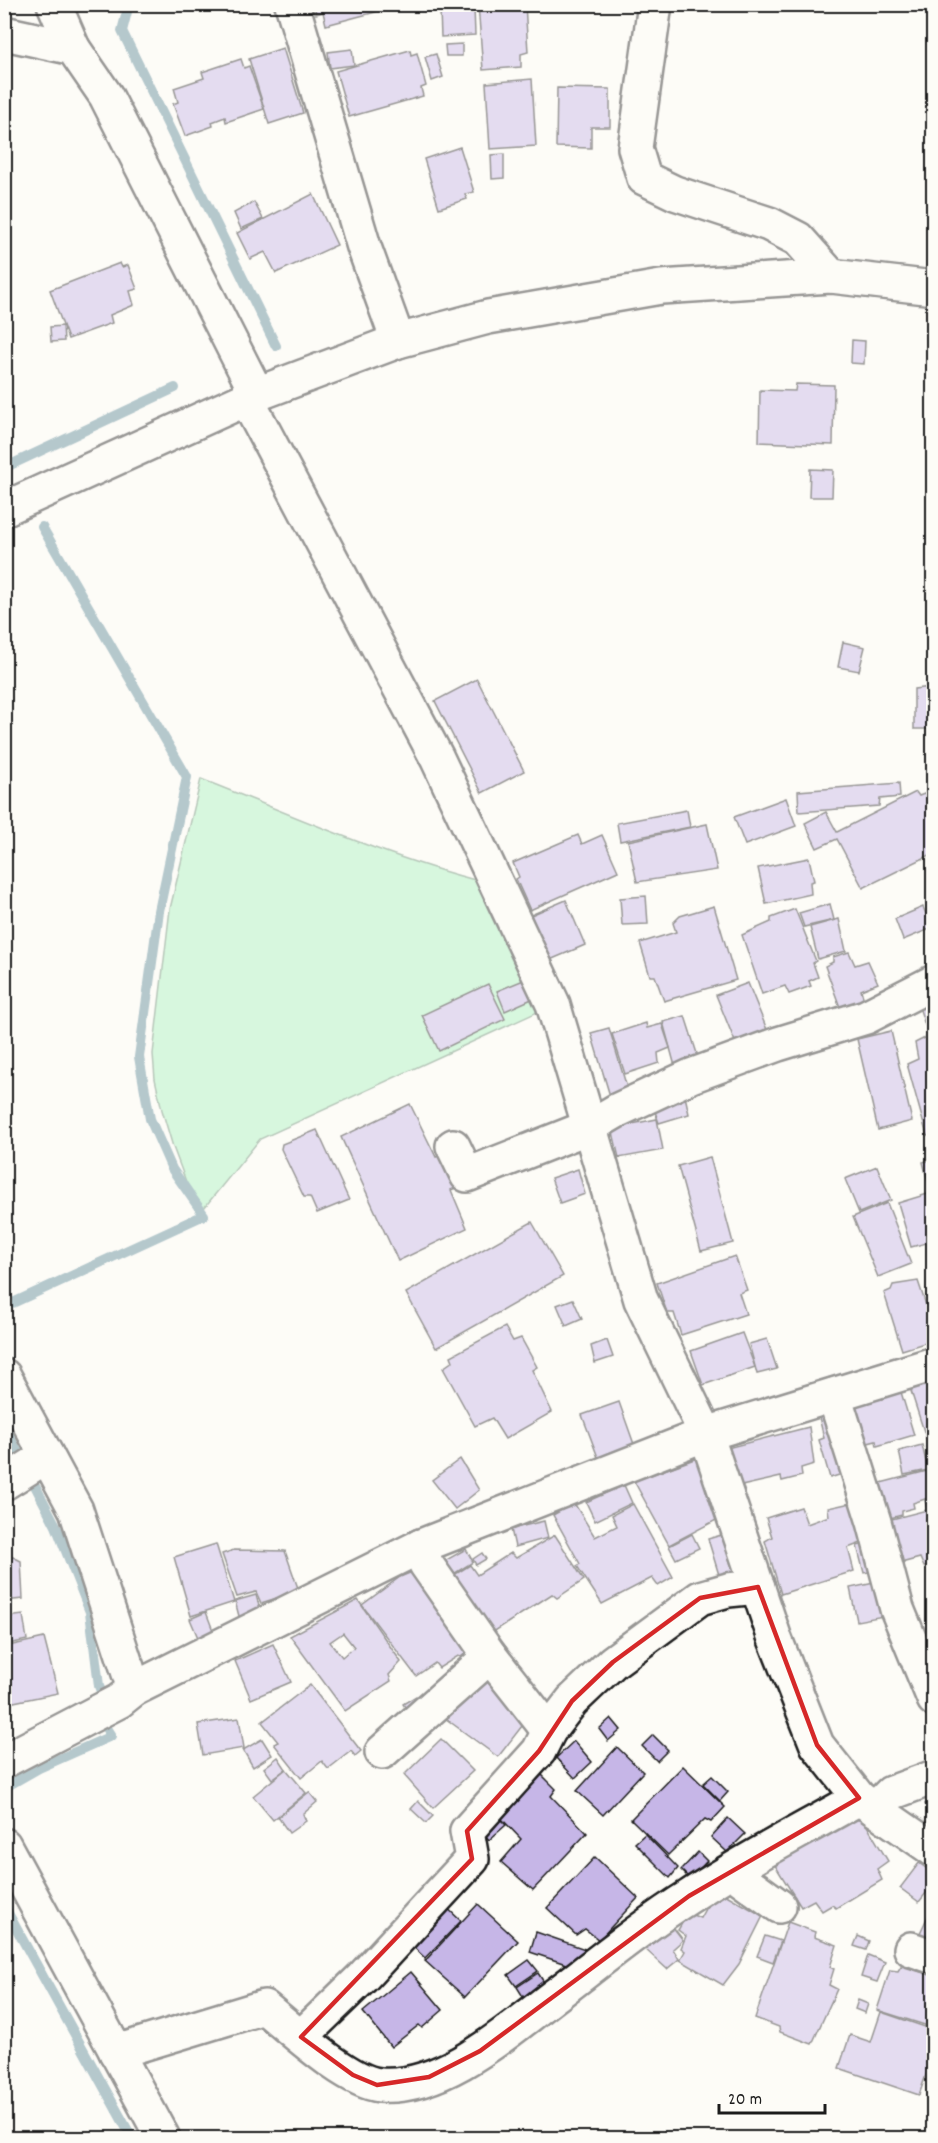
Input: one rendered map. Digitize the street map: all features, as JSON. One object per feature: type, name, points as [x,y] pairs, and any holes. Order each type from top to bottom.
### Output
[{"type":"street","points":[[54,4],[73,48],[106,96],[251,396],[437,758],[554,1004],[641,1300],[706,1434],[758,1587],[817,1745],[867,1804],[933,1850]]},
{"type":"street","points":[[292,4],[364,247],[398,341]]},
{"type":"street","points":[[655,4],[634,148],[644,178],[675,193],[768,224],[798,239],[831,276]]},
{"type":"street","points":[[4,33],[73,48]]},
{"type":"street","points":[[4,509],[251,396],[398,341],[488,317],[661,287],[831,276],[933,288]]},
{"type":"street","points":[[453,1146],[467,1175],[589,1127],[618,1110],[691,1076],[778,1044],[866,1017],[933,982]]},
{"type":"street","points":[[4,1761],[115,1701],[421,1546],[706,1434],[933,1364]]},
{"type":"street","points":[[4,1376],[76,1510],[115,1701]]},
{"type":"street","points":[[834,1395],[874,1522],[897,1610],[933,1700]]},
{"type":"street","points":[[11,1479],[47,1456]]},
{"type":"street","points":[[421,1546],[426,1564],[490,1656],[549,1731]]},
{"type":"street","points":[[301,2037],[362,1978],[472,1859],[467,1831],[539,1751],[549,1731],[572,1701],[613,1662],[700,1598],[728,1590],[758,1587]]},
{"type":"street","points":[[382,1752],[490,1656]]},
{"type":"street","points":[[116,2052],[264,2007],[353,2075],[377,2085],[399,2085],[429,2077],[480,2051],[689,1896],[731,1871],[867,1804],[933,1777]]},
{"type":"street","points":[[4,1845],[163,2139]]},
{"type":"street","points":[[731,1871],[779,1906]]},
{"type":"highlighted area","points":[[758,1587],[817,1745],[859,1798],[689,1896],[480,2051],[429,2077],[377,2085],[353,2075],[301,2037],[472,1859],[467,1831],[539,1751],[572,1701],[613,1662],[700,1598]]},
{"type":"green space","points":[[201,779],[411,861],[483,882],[542,1010],[260,1139],[204,1208],[188,1187],[173,1147],[155,1079],[153,1054],[170,909]]},
{"type":"building","points":[[314,4],[390,4],[391,8],[326,25],[323,12],[316,14]]},
{"type":"building","points":[[478,4],[525,4],[528,52],[521,54],[521,67],[483,70]]},
{"type":"building","points":[[474,8],[475,35],[441,37],[440,10]]},
{"type":"building","points":[[462,44],[462,56],[446,56],[445,45]]},
{"type":"building","points":[[283,48],[303,113],[269,124],[249,59]]},
{"type":"building","points":[[352,49],[354,65],[330,68],[328,52]]},
{"type":"building","points":[[410,50],[411,55],[417,53],[426,86],[421,88],[423,96],[349,117],[336,71]]},
{"type":"building","points":[[436,54],[443,77],[432,81],[425,57]]},
{"type":"building","points":[[241,59],[244,68],[249,66],[264,109],[226,122],[225,117],[212,122],[213,126],[185,136],[173,104],[178,102],[174,88],[204,78],[202,72]]},
{"type":"building","points":[[532,79],[536,146],[490,149],[486,83]]},
{"type":"building","points":[[557,88],[610,89],[610,127],[591,127],[591,148],[556,147]]},
{"type":"building","points":[[460,147],[474,192],[465,194],[467,199],[439,208],[424,159]]},
{"type":"building","points":[[504,154],[504,178],[492,179],[491,155]]},
{"type":"building","points":[[313,194],[337,245],[276,273],[265,252],[250,259],[237,233]]},
{"type":"building","points":[[254,202],[263,219],[241,229],[234,213]]},
{"type":"building","points":[[120,263],[122,267],[128,265],[137,289],[130,291],[134,305],[110,315],[112,323],[68,339],[50,290]]},
{"type":"building","points":[[63,326],[64,341],[51,342],[50,327]]},
{"type":"building","points":[[852,340],[865,341],[864,364],[851,363]]},
{"type":"building","points":[[796,384],[834,385],[833,445],[759,442],[760,390],[795,391]]},
{"type":"building","points":[[810,469],[833,470],[832,497],[809,497]]},
{"type":"building","points":[[843,642],[865,647],[859,671],[838,667]]},
{"type":"building","points":[[477,679],[524,771],[482,793],[435,701]]},
{"type":"building","points":[[934,683],[934,729],[914,729],[914,689],[932,687]]},
{"type":"building","points":[[899,783],[900,797],[880,799],[879,806],[799,812],[798,791]]},
{"type":"building","points":[[934,790],[934,853],[863,888],[837,839],[817,848],[805,823],[826,812],[837,832],[916,792],[919,796]]},
{"type":"building","points":[[786,798],[796,826],[745,845],[734,817]]},
{"type":"building","points":[[687,810],[690,827],[620,841],[617,823]]},
{"type":"building","points":[[707,824],[717,870],[637,882],[628,841]]},
{"type":"building","points":[[578,835],[582,844],[602,835],[618,871],[530,910],[516,879],[519,877],[513,863]]},
{"type":"building","points":[[809,858],[814,881],[810,882],[811,894],[766,904],[758,868]]},
{"type":"building","points":[[646,896],[648,924],[622,925],[620,898]]},
{"type":"building","points":[[566,900],[585,945],[550,960],[531,915]]},
{"type":"building","points":[[830,904],[834,920],[804,927],[799,913]]},
{"type":"building","points":[[714,906],[736,980],[664,1001],[655,976],[650,976],[640,943],[676,932],[673,923],[680,916]]},
{"type":"building","points":[[923,907],[932,928],[903,940],[895,919]]},
{"type":"building","points":[[795,909],[816,961],[813,963],[818,977],[809,981],[811,986],[789,994],[785,986],[762,994],[742,935],[771,922],[771,918]]},
{"type":"building","points":[[839,919],[846,951],[818,959],[810,927]]},
{"type":"building","points":[[849,952],[855,965],[868,961],[878,983],[861,990],[864,1000],[841,1010],[825,966],[833,962],[833,957]]},
{"type":"building","points":[[526,979],[534,998],[505,1011],[497,991]]},
{"type":"building","points":[[748,983],[770,1037],[738,1049],[716,995]]},
{"type":"building","points":[[488,984],[505,1019],[439,1051],[422,1015]]},
{"type":"building","points":[[934,1001],[934,1022],[925,1025],[919,1007]]},
{"type":"building","points":[[685,1016],[700,1063],[676,1070],[663,1022]]},
{"type":"building","points":[[646,1023],[647,1028],[662,1024],[670,1048],[658,1053],[659,1063],[625,1074],[612,1034]]},
{"type":"building","points":[[934,1024],[934,1135],[927,1136],[907,1064],[918,1059],[915,1043],[931,1035],[930,1025]]},
{"type":"building","points":[[609,1028],[628,1091],[610,1096],[591,1033]]},
{"type":"building","points":[[891,1031],[912,1121],[878,1130],[857,1039]]},
{"type":"building","points":[[685,1096],[689,1114],[659,1123],[653,1106]]},
{"type":"building","points":[[410,1104],[436,1157],[448,1153],[462,1185],[451,1190],[467,1228],[398,1261],[341,1137]]},
{"type":"building","points":[[657,1119],[663,1150],[619,1158],[612,1128]]},
{"type":"building","points":[[317,1130],[349,1200],[317,1213],[310,1197],[304,1197],[281,1149],[282,1144]]},
{"type":"building","points":[[710,1157],[733,1243],[701,1251],[678,1166]]},
{"type":"building","points":[[934,1159],[934,1190],[930,1190],[923,1162]]},
{"type":"building","points":[[877,1166],[891,1200],[859,1213],[845,1179]]},
{"type":"building","points":[[578,1169],[585,1194],[560,1203],[551,1178]]},
{"type":"building","points":[[934,1192],[934,1241],[911,1247],[898,1203]]},
{"type":"building","points":[[887,1203],[911,1264],[878,1277],[853,1217]]},
{"type":"building","points":[[532,1222],[563,1276],[436,1348],[406,1293]]},
{"type":"building","points":[[735,1256],[747,1290],[739,1293],[746,1314],[681,1335],[674,1313],[667,1313],[657,1283]]},
{"type":"building","points":[[918,1281],[934,1329],[934,1340],[902,1350],[884,1293],[891,1290],[893,1285]]},
{"type":"building","points":[[573,1299],[582,1319],[566,1326],[557,1305]]},
{"type":"building","points":[[505,1327],[513,1341],[521,1338],[537,1367],[532,1370],[552,1412],[505,1439],[492,1418],[475,1426],[443,1368],[453,1361],[451,1356]]},
{"type":"building","points":[[742,1333],[755,1367],[703,1385],[691,1351]]},
{"type":"building","points":[[767,1339],[777,1369],[757,1374],[749,1344]]},
{"type":"building","points":[[607,1340],[613,1357],[595,1363],[591,1346]]},
{"type":"building","points":[[934,1380],[934,1446],[928,1444],[910,1388]]},
{"type":"building","points":[[901,1392],[914,1435],[877,1446],[876,1441],[856,1446],[845,1408]]},
{"type":"building","points":[[619,1402],[635,1447],[599,1460],[582,1415]]},
{"type":"building","points":[[834,1414],[851,1471],[830,1478],[819,1440],[824,1438],[819,1417]]},
{"type":"building","points":[[809,1427],[814,1464],[801,1468],[802,1476],[782,1481],[781,1477],[737,1487],[727,1448]]},
{"type":"building","points":[[922,1445],[928,1470],[904,1475],[899,1451]]},
{"type":"building","points":[[700,1457],[722,1517],[669,1545],[634,1481]]},
{"type":"building","points":[[460,1459],[479,1490],[455,1509],[432,1480]]},
{"type":"building","points":[[927,1471],[934,1496],[913,1503],[914,1508],[902,1511],[902,1515],[878,1521],[869,1486]]},
{"type":"building","points":[[624,1485],[632,1503],[595,1521],[586,1502]]},
{"type":"building","points":[[934,1498],[932,1566],[924,1567],[920,1558],[890,1566],[884,1521],[927,1510],[925,1500]]},
{"type":"building","points":[[860,1501],[872,1539],[848,1548],[854,1571],[781,1594],[765,1541],[772,1537],[766,1518],[801,1507],[807,1524],[829,1516],[828,1508]]},
{"type":"building","points":[[574,1503],[595,1537],[617,1526],[612,1515],[633,1504],[673,1577],[658,1586],[652,1578],[602,1604],[577,1566],[580,1564],[553,1515]]},
{"type":"building","points":[[544,1521],[548,1538],[515,1547],[511,1529]]},
{"type":"building","points":[[728,1533],[740,1569],[719,1575],[708,1539]]},
{"type":"building","points":[[692,1534],[699,1548],[676,1559],[669,1546]]},
{"type":"building","points":[[555,1535],[584,1580],[557,1598],[552,1594],[484,1638],[446,1580],[470,1565],[477,1575],[511,1553],[516,1558]]},
{"type":"building","points":[[872,1542],[879,1570],[864,1573],[857,1546]]},
{"type":"building","points":[[216,1544],[234,1602],[191,1616],[174,1557]]},
{"type":"building","points":[[466,1549],[473,1562],[444,1580],[439,1564]]},
{"type":"building","points":[[234,1550],[285,1551],[299,1591],[261,1603],[256,1592],[237,1597],[222,1554]]},
{"type":"building","points":[[482,1553],[486,1559],[476,1565],[473,1559]]},
{"type":"building","points":[[13,1557],[21,1561],[23,1599],[4,1601],[4,1558]]},
{"type":"building","points":[[417,1570],[472,1648],[461,1657],[458,1656],[439,1668],[435,1663],[416,1676],[362,1605],[400,1577]]},
{"type":"building","points":[[884,1581],[889,1615],[857,1621],[850,1588]]},
{"type":"building","points":[[256,1595],[261,1613],[240,1620],[235,1601]]},
{"type":"building","points":[[358,1600],[401,1662],[389,1675],[391,1681],[345,1711],[290,1636]],"holes":[[[343,1633],[354,1647],[342,1657],[330,1642]]]},
{"type":"building","points":[[206,1612],[214,1633],[199,1640],[190,1619]]},
{"type":"building","points":[[4,1614],[8,1617],[23,1615],[27,1640],[4,1645]]},
{"type":"building","points":[[934,1624],[934,1643],[927,1627]]},
{"type":"building","points":[[44,1638],[58,1693],[4,1704],[4,1647]]},
{"type":"building","points":[[273,1644],[291,1682],[251,1699],[235,1661]]},
{"type":"building","points":[[486,1670],[529,1717],[498,1757],[442,1716]]},
{"type":"building","points":[[310,1685],[361,1751],[355,1756],[351,1751],[328,1769],[322,1761],[301,1778],[274,1744],[278,1742],[262,1722]]},
{"type":"building","points":[[416,1696],[422,1706],[410,1715],[403,1704]]},
{"type":"building","points":[[239,1718],[244,1748],[203,1755],[198,1724]]},
{"type":"building","points":[[611,1718],[621,1730],[608,1741],[599,1729]]},
{"type":"building","points":[[653,1735],[668,1750],[657,1761],[642,1746]]},
{"type":"building","points":[[262,1739],[272,1755],[253,1767],[243,1750]]},
{"type":"building","points":[[441,1739],[473,1771],[433,1808],[404,1775]]},
{"type":"building","points":[[574,1741],[592,1762],[575,1778],[556,1758]]},
{"type":"building","points":[[617,1747],[643,1772],[603,1815],[577,1791]]},
{"type":"building","points":[[278,1757],[286,1769],[272,1779],[264,1768]]},
{"type":"building","points":[[683,1766],[725,1807],[711,1822],[705,1819],[668,1855],[631,1819]]},
{"type":"building","points":[[286,1769],[306,1793],[273,1820],[253,1796]]},
{"type":"building","points":[[539,1772],[556,1789],[551,1796],[587,1833],[533,1890],[501,1862],[521,1839],[500,1817]]},
{"type":"building","points":[[712,1776],[728,1792],[720,1801],[703,1784]]},
{"type":"building","points":[[309,1792],[317,1802],[303,1814],[306,1821],[289,1833],[278,1817]]},
{"type":"building","points":[[934,1800],[934,1825],[925,1804]]},
{"type":"building","points":[[418,1801],[433,1816],[426,1823],[411,1809]]},
{"type":"building","points":[[852,1812],[858,1820],[863,1819],[888,1861],[877,1869],[882,1880],[836,1908],[832,1905],[822,1911],[814,1900],[801,1907],[773,1862]]},
{"type":"building","points":[[499,1818],[506,1825],[489,1840],[483,1832]]},
{"type":"building","points":[[728,1818],[745,1834],[727,1852],[711,1837]]},
{"type":"building","points":[[645,1834],[678,1868],[670,1878],[635,1843]]},
{"type":"building","points":[[698,1852],[707,1861],[690,1879],[681,1870]]},
{"type":"building","points":[[595,1857],[638,1898],[599,1940],[585,1929],[576,1935],[547,1908]]},
{"type":"building","points":[[919,1863],[934,1874],[934,1883],[919,1902],[900,1888]]},
{"type":"building","points":[[716,1889],[763,1916],[739,1964],[723,1985],[680,1960],[685,1951],[681,1948],[686,1936],[678,1930],[688,1913],[700,1918],[706,1907],[703,1903]]},
{"type":"building","points":[[442,1903],[461,1921],[425,1958],[406,1940]]},
{"type":"building","points":[[478,1904],[518,1941],[465,1997],[425,1961]]},
{"type":"building","points":[[930,1912],[934,1914],[934,1946],[917,1939]]},
{"type":"building","points":[[669,1922],[683,1940],[673,1949],[679,1959],[667,1969],[644,1948]]},
{"type":"building","points":[[788,1922],[815,1932],[814,1937],[837,1945],[830,1967],[834,1969],[829,1985],[837,1989],[812,2044],[780,2032],[779,2027],[755,2018]]},
{"type":"building","points":[[536,1932],[591,1951],[578,1968],[530,1952]]},
{"type":"building","points":[[765,1936],[781,1941],[773,1962],[757,1956]]},
{"type":"building","points":[[858,1936],[869,1941],[866,1950],[854,1946]]},
{"type":"building","points":[[868,1955],[885,1962],[877,1982],[861,1977]]},
{"type":"building","points":[[529,1960],[538,1971],[516,1986],[508,1975]]},
{"type":"building","points":[[901,1966],[934,1976],[934,2009],[928,2026],[877,2010],[890,1970],[898,1971]]},
{"type":"building","points":[[411,1972],[443,2010],[422,2028],[419,2025],[391,2047],[363,2012]]},
{"type":"building","points":[[538,1973],[549,1990],[527,2003],[517,1987]]},
{"type":"building","points":[[858,2000],[868,2004],[865,2013],[855,2009]]},
{"type":"building","points":[[881,2012],[934,2030],[934,2052],[919,2095],[839,2068],[850,2035],[871,2042]]},
{"type":"waterway","points":[[129,4],[122,31],[276,346]]},
{"type":"waterway","points":[[6,467],[175,388]]},
{"type":"waterway","points":[[4,1307],[204,1215],[172,1169],[150,1119],[139,1057],[159,911],[187,777],[42,527]]},
{"type":"waterway","points":[[4,1426],[56,1526],[90,1612],[99,1686],[105,1702],[106,1728],[111,1736],[39,1768],[4,1788]]},
{"type":"waterway","points":[[4,1906],[132,2138]]}]
